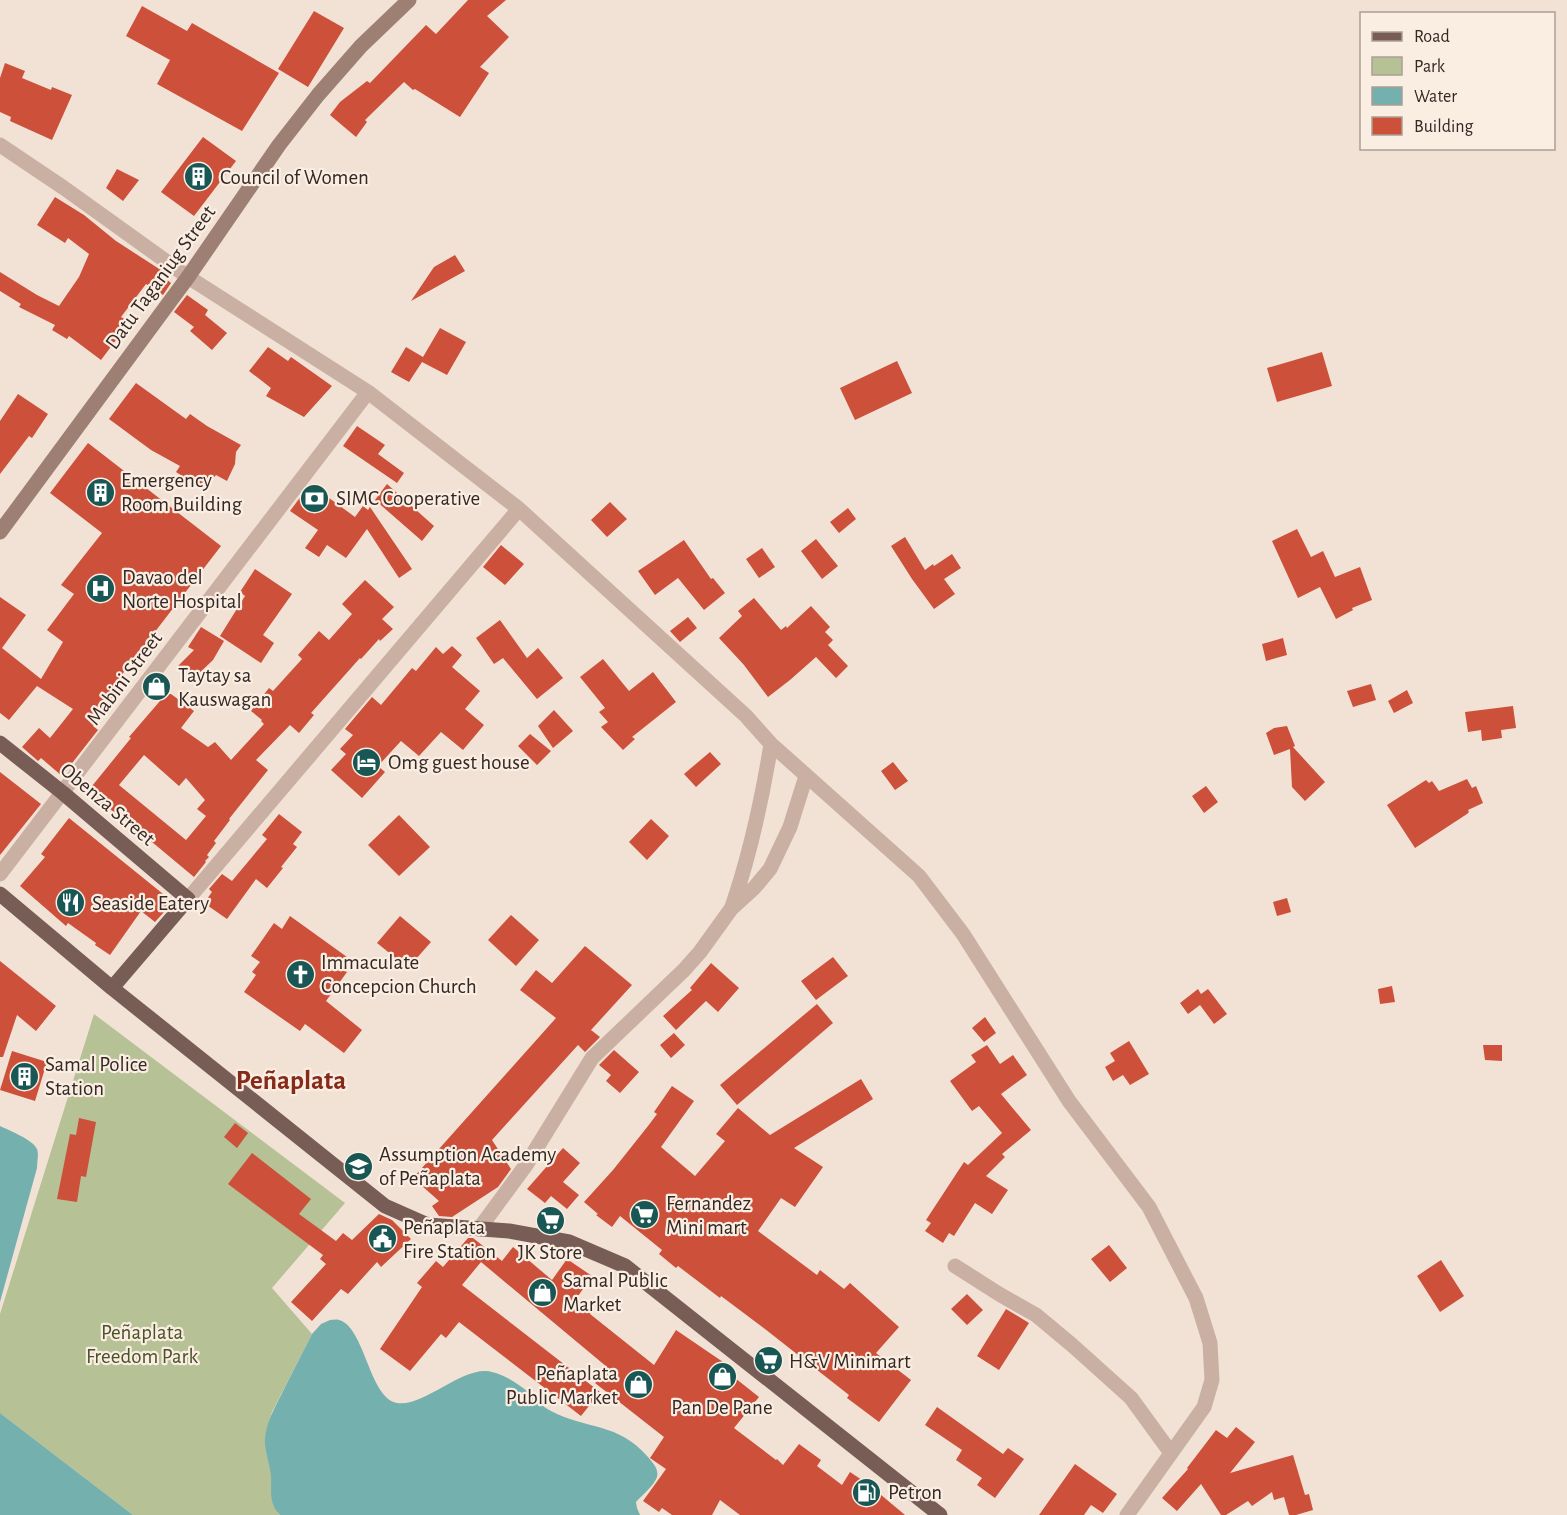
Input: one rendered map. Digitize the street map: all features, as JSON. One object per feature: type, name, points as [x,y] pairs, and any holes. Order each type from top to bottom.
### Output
[{"type":"main road","name":"Datu Taganiug Street","points":[[0,532],[188,277],[279,145],[318,95],[361,46],[409,0]]},
{"type":"main road","name":"Obenza Street","points":[[0,743],[188,899]]},
{"type":"main road","points":[[0,894],[112,988],[385,1206],[428,1225],[509,1231],[569,1242],[625,1266],[940,1515]]},
{"type":"main road","points":[[112,988],[188,899]]},
{"type":"street","points":[[0,145],[188,277],[368,392],[519,509],[747,716],[771,744],[919,876],[963,934],[1069,1101],[1149,1207],[1196,1298],[1210,1343],[1212,1380],[1204,1407],[1127,1515]]},
{"type":"street","name":"Mabini Street","points":[[0,874],[368,392]]},
{"type":"street","points":[[188,899],[519,509]]},
{"type":"street","points":[[731,909],[744,871],[765,782],[771,744]]},
{"type":"street","points":[[479,1229],[526,1165],[592,1058],[684,970],[731,909],[754,888],[770,869],[790,827],[806,776]]},
{"type":"street","points":[[955,1266],[1036,1315],[1072,1345],[1131,1398],[1171,1454]]},
{"type":"green space","name":"Peñaplata Freedom Park","points":[[94,1014],[345,1203],[272,1288],[312,1334],[272,1412],[267,1428],[266,1453],[271,1469],[277,1512],[280,1515],[133,1515],[0,1413],[0,1314]]},
{"type":"water","points":[[0,1126],[31,1142],[37,1149],[38,1156],[37,1168],[0,1302]]},
{"type":"water","points":[[330,1320],[339,1320],[348,1325],[380,1389],[388,1398],[397,1403],[418,1400],[464,1376],[486,1371],[502,1375],[518,1384],[551,1411],[614,1432],[625,1438],[648,1457],[657,1471],[653,1484],[636,1502],[640,1515],[280,1515],[271,1497],[270,1467],[265,1444],[267,1426],[312,1334],[321,1324]]},
{"type":"water","points":[[0,1413],[133,1515],[0,1515]]},
{"type":"building","points":[[468,0],[506,0],[487,16],[509,37],[480,67],[489,73],[460,117],[415,89],[413,90],[404,82],[365,120],[367,122],[356,137],[330,115],[340,102],[367,81],[370,83],[426,25],[436,34]]},
{"type":"building","points":[[142,6],[187,31],[192,23],[279,73],[242,131],[157,84],[170,60],[126,36]]},
{"type":"building","points":[[314,11],[344,28],[308,87],[278,69]]},
{"type":"building","points":[[5,63],[25,71],[22,78],[51,90],[52,87],[72,95],[52,140],[10,121],[11,117],[0,112],[0,78]]},
{"type":"building","name":"Council of Women","points":[[203,137],[236,161],[194,216],[161,192]]},
{"type":"building","points":[[117,169],[139,180],[123,201],[106,188]]},
{"type":"building","points":[[55,197],[167,274],[165,278],[171,283],[163,295],[146,284],[121,317],[128,321],[101,360],[69,336],[67,339],[52,330],[55,325],[19,307],[21,304],[0,291],[0,272],[59,306],[79,277],[89,254],[68,238],[65,243],[37,225]]},
{"type":"building","points":[[455,255],[465,271],[411,301],[434,267]]},
{"type":"building","points":[[187,295],[208,310],[205,315],[227,333],[212,350],[190,331],[194,327],[174,312]]},
{"type":"building","points":[[440,328],[466,342],[447,375],[422,362],[409,382],[391,372],[406,347],[423,357]]},
{"type":"building","points":[[268,347],[288,361],[291,357],[332,386],[304,417],[266,396],[271,388],[249,371]]},
{"type":"building","points":[[1322,352],[1332,386],[1277,402],[1267,368]]},
{"type":"building","points":[[897,361],[912,393],[855,420],[840,388]]},
{"type":"building","points":[[136,383],[186,419],[190,414],[241,445],[236,452],[235,464],[227,481],[216,475],[203,490],[176,472],[180,466],[151,450],[109,419]]},
{"type":"building","points":[[18,394],[48,414],[32,438],[29,436],[0,474],[0,421]]},
{"type":"building","points":[[357,426],[385,445],[378,454],[404,473],[397,483],[343,446]]},
{"type":"building","name":"Davao del Norte Hospital","points":[[88,443],[221,546],[114,685],[119,689],[93,726],[98,730],[62,776],[41,758],[38,761],[22,747],[39,728],[50,738],[73,709],[37,686],[9,720],[0,713],[0,597],[26,615],[2,648],[41,679],[63,642],[47,630],[74,594],[61,585],[102,533],[50,493]]},
{"type":"building","points":[[310,484],[355,517],[363,506],[368,510],[370,507],[412,569],[399,578],[367,529],[346,558],[327,545],[319,557],[305,548],[318,530],[290,511]]},
{"type":"building","points":[[387,484],[434,526],[422,541],[375,500]]},
{"type":"building","points":[[610,502],[627,519],[607,537],[591,520]]},
{"type":"building","points":[[848,508],[856,519],[839,533],[830,522]]},
{"type":"building","points":[[1297,529],[1311,557],[1323,551],[1335,577],[1360,567],[1372,600],[1352,608],[1353,610],[1336,619],[1320,587],[1298,598],[1272,541]]},
{"type":"building","points":[[905,537],[925,570],[952,554],[961,568],[944,579],[955,594],[934,609],[891,546]]},
{"type":"building","points":[[816,539],[838,566],[822,579],[801,551]]},
{"type":"building","points":[[684,540],[711,579],[713,578],[725,593],[704,610],[678,578],[655,595],[638,571]]},
{"type":"building","points":[[501,545],[524,564],[505,585],[483,567]]},
{"type":"building","points":[[762,548],[775,567],[759,578],[746,559]]},
{"type":"building","points":[[255,569],[292,594],[263,635],[274,643],[261,663],[220,636],[245,596],[240,592]]},
{"type":"building","points":[[365,580],[394,607],[382,619],[393,629],[360,658],[311,713],[314,715],[299,733],[290,725],[256,760],[268,770],[229,819],[214,841],[216,843],[207,855],[209,857],[206,862],[194,877],[88,791],[131,738],[129,737],[166,694],[171,694],[194,711],[181,728],[208,747],[215,742],[231,760],[264,724],[251,711],[269,688],[273,691],[302,659],[298,655],[319,631],[329,640],[352,614],[342,604]],"holes":[[[144,755],[179,786],[186,778],[205,800],[197,809],[206,816],[186,840],[119,785]]]},
{"type":"building","points":[[754,598],[781,630],[786,626],[787,628],[811,606],[830,627],[825,632],[833,640],[828,645],[848,666],[836,678],[816,657],[768,697],[744,665],[719,638],[742,616],[738,611]]},
{"type":"building","points":[[688,617],[697,628],[680,642],[670,631]]},
{"type":"building","points":[[500,620],[527,658],[538,648],[563,678],[537,699],[503,658],[494,664],[476,638]]},
{"type":"building","points":[[201,627],[224,641],[213,660],[192,680],[178,666],[194,650],[188,647]]},
{"type":"building","points":[[1283,638],[1287,655],[1266,661],[1262,644]]},
{"type":"building","points":[[452,646],[462,655],[452,667],[480,691],[465,709],[484,725],[463,750],[441,732],[419,756],[401,741],[378,766],[385,772],[362,798],[331,770],[346,754],[340,749],[353,735],[345,729],[372,697],[381,705],[412,668],[416,671],[436,647],[443,654]]},
{"type":"building","points":[[603,659],[629,691],[653,672],[676,702],[632,737],[635,739],[623,750],[601,727],[608,722],[599,712],[605,708],[580,677]]},
{"type":"building","points":[[1371,684],[1376,700],[1353,707],[1347,691]]},
{"type":"building","points":[[1407,690],[1413,703],[1394,713],[1388,701]]},
{"type":"building","points":[[1513,706],[1516,728],[1501,730],[1502,738],[1482,741],[1481,730],[1468,732],[1465,712]]},
{"type":"building","points":[[554,710],[573,731],[553,748],[538,726]]},
{"type":"building","points":[[1287,726],[1295,746],[1293,747],[1325,782],[1305,801],[1292,787],[1290,749],[1274,755],[1266,733],[1274,728]]},
{"type":"building","points":[[530,734],[551,751],[537,765],[518,746]]},
{"type":"building","points":[[710,752],[721,764],[696,787],[684,774]]},
{"type":"building","points":[[893,762],[908,781],[895,790],[881,771]]},
{"type":"building","points":[[0,772],[41,804],[0,855]]},
{"type":"building","points":[[1467,779],[1472,788],[1476,786],[1483,803],[1468,810],[1467,814],[1415,848],[1387,805],[1426,780],[1429,783],[1432,781],[1439,791]]},
{"type":"building","points":[[1206,786],[1218,802],[1204,813],[1192,796]]},
{"type":"building","points":[[279,814],[302,832],[293,844],[297,847],[267,888],[256,879],[227,919],[204,903],[212,892],[209,889],[222,874],[232,881],[267,839],[262,835]]},
{"type":"building","points":[[399,815],[430,847],[399,876],[368,845]]},
{"type":"building","points":[[69,818],[173,902],[155,922],[141,911],[110,955],[68,923],[66,926],[20,886],[45,857],[41,854]]},
{"type":"building","points":[[651,819],[669,836],[647,860],[629,842]]},
{"type":"building","points":[[1287,898],[1291,912],[1277,916],[1273,902]]},
{"type":"building","points":[[511,915],[539,940],[516,966],[488,940]]},
{"type":"building","name":"Immaculate Concepcion Church","points":[[290,916],[347,957],[340,967],[347,972],[326,1001],[362,1030],[344,1053],[305,1024],[300,1031],[244,992],[256,975],[252,972],[260,962],[251,956],[274,923],[282,929]]},
{"type":"building","points":[[400,916],[431,942],[408,968],[377,943]]},
{"type":"building","points":[[585,946],[632,985],[591,1030],[600,1037],[585,1052],[578,1045],[492,1140],[511,1169],[498,1187],[452,1217],[439,1216],[432,1206],[439,1201],[413,1178],[556,1018],[520,990],[536,970],[552,983]]},
{"type":"building","points":[[833,957],[848,976],[816,1000],[801,981]]},
{"type":"building","points":[[0,961],[56,1006],[36,1031],[17,1015],[3,1057],[0,1057]]},
{"type":"building","points":[[711,963],[739,988],[718,1012],[706,1001],[676,1030],[663,1016],[692,990],[690,988]]},
{"type":"building","points":[[1392,986],[1395,1002],[1380,1004],[1378,989]]},
{"type":"building","points":[[1198,989],[1201,994],[1208,989],[1227,1014],[1214,1024],[1200,1005],[1188,1014],[1180,1003]]},
{"type":"building","points":[[817,1004],[833,1023],[737,1105],[720,1085]]},
{"type":"building","points":[[985,1017],[996,1033],[984,1042],[972,1028]]},
{"type":"building","points":[[674,1033],[685,1045],[671,1058],[660,1045]]},
{"type":"building","points":[[1129,1041],[1149,1074],[1130,1085],[1123,1075],[1113,1081],[1105,1067],[1115,1061],[1110,1053]]},
{"type":"building","points":[[987,1045],[1000,1064],[1013,1055],[1027,1075],[1001,1094],[1031,1130],[1002,1154],[1005,1157],[986,1176],[1008,1190],[992,1214],[975,1203],[954,1236],[949,1233],[943,1243],[925,1231],[931,1223],[926,1220],[964,1162],[968,1165],[1002,1133],[979,1106],[972,1111],[950,1081],[976,1062],[971,1055]]},
{"type":"building","points":[[1483,1045],[1502,1045],[1502,1061],[1485,1060]]},
{"type":"building","points":[[614,1050],[639,1072],[620,1093],[606,1081],[611,1075],[599,1065]]},
{"type":"building","name":"Samal Police Station","points":[[12,1051],[47,1062],[35,1101],[0,1090]]},
{"type":"building","points":[[861,1079],[873,1099],[794,1148],[823,1167],[795,1207],[781,1198],[758,1231],[817,1275],[820,1270],[844,1289],[850,1283],[899,1327],[876,1353],[911,1380],[879,1422],[847,1398],[849,1395],[765,1329],[678,1266],[676,1268],[659,1254],[662,1250],[620,1216],[612,1227],[584,1202],[648,1126],[657,1114],[654,1112],[672,1086],[694,1101],[661,1147],[695,1176],[725,1141],[716,1134],[738,1108],[770,1135]]},
{"type":"building","points":[[79,1118],[96,1122],[86,1177],[81,1176],[77,1202],[57,1199],[70,1134],[76,1135]]},
{"type":"building","points":[[235,1123],[248,1133],[237,1148],[224,1137]]},
{"type":"building","points":[[563,1148],[580,1163],[563,1182],[579,1195],[567,1209],[551,1196],[545,1203],[527,1189]]},
{"type":"building","points":[[252,1153],[311,1199],[299,1214],[336,1241],[343,1233],[352,1240],[379,1214],[392,1220],[411,1239],[381,1267],[377,1262],[348,1294],[341,1289],[312,1321],[291,1302],[326,1264],[320,1259],[323,1255],[228,1184]]},
{"type":"building","points":[[468,1238],[473,1238],[502,1261],[513,1247],[552,1280],[567,1259],[592,1276],[576,1299],[591,1312],[590,1314],[654,1365],[676,1330],[723,1362],[736,1376],[735,1378],[759,1397],[734,1428],[776,1460],[783,1465],[799,1444],[821,1460],[817,1466],[842,1485],[850,1472],[905,1515],[740,1515],[720,1500],[712,1515],[672,1515],[662,1508],[659,1512],[643,1501],[666,1469],[650,1458],[664,1437],[595,1383],[607,1367],[481,1262],[462,1285],[600,1392],[581,1416],[459,1322],[446,1338],[441,1334],[410,1371],[380,1349],[422,1287],[417,1283],[436,1261],[443,1267]]},
{"type":"building","points":[[1109,1245],[1127,1268],[1110,1282],[1091,1259]]},
{"type":"building","points":[[1441,1260],[1464,1296],[1440,1312],[1417,1276]]},
{"type":"building","points":[[967,1294],[983,1310],[967,1325],[951,1309]]},
{"type":"building","points":[[1006,1309],[1029,1323],[999,1370],[977,1356]]},
{"type":"building","points":[[937,1407],[1003,1454],[1008,1448],[1024,1459],[995,1498],[977,1485],[982,1478],[956,1460],[962,1450],[925,1425]]},
{"type":"building","points":[[1236,1427],[1255,1442],[1230,1473],[1293,1455],[1305,1495],[1309,1494],[1313,1510],[1289,1515],[1284,1497],[1274,1500],[1272,1492],[1252,1506],[1248,1501],[1226,1515],[1221,1515],[1201,1484],[1177,1511],[1162,1498],[1188,1469],[1216,1430],[1227,1438]]},
{"type":"building","points":[[1075,1464],[1117,1494],[1103,1513],[1091,1505],[1084,1515],[1039,1515]]},
{"type":"place","name":"Council of Women","points":[[199,177]]},
{"type":"place","name":"Emergency Room Building","points":[[100,492]]},
{"type":"place","name":"SIMC Cooperative","points":[[315,498]]},
{"type":"place","name":"Davao del Norte Hospital","points":[[101,589]]},
{"type":"place","name":"Taytay sa Kauswagan","points":[[157,687]]},
{"type":"place","name":"Omg guest house","points":[[367,762]]},
{"type":"place","name":"Seaside Eatery","points":[[71,903]]},
{"type":"place","name":"Immaculate Concepcion Church","points":[[300,974]]},
{"type":"place","name":"Samal Police Station","points":[[24,1076]]},
{"type":"place","name":"Assumption Academy of Peñaplata","points":[[358,1166]]},
{"type":"place","name":"Fernandez Mini mart","points":[[645,1215]]},
{"type":"place","name":"JK Store","points":[[550,1221]]},
{"type":"place","name":"Peñaplata Fire Station","points":[[382,1239]]},
{"type":"place","name":"Samal Public Market","points":[[542,1292]]},
{"type":"place","name":"H&V Minimart","points":[[768,1361]]},
{"type":"place","name":"Pan De Pane","points":[[722,1376]]},
{"type":"place","name":"Peñaplata Public Market","points":[[639,1385]]},
{"type":"place","name":"Petron","points":[[867,1492]]},
{"type":"district","name":"Peñaplata","points":[[291,1080]]}]
